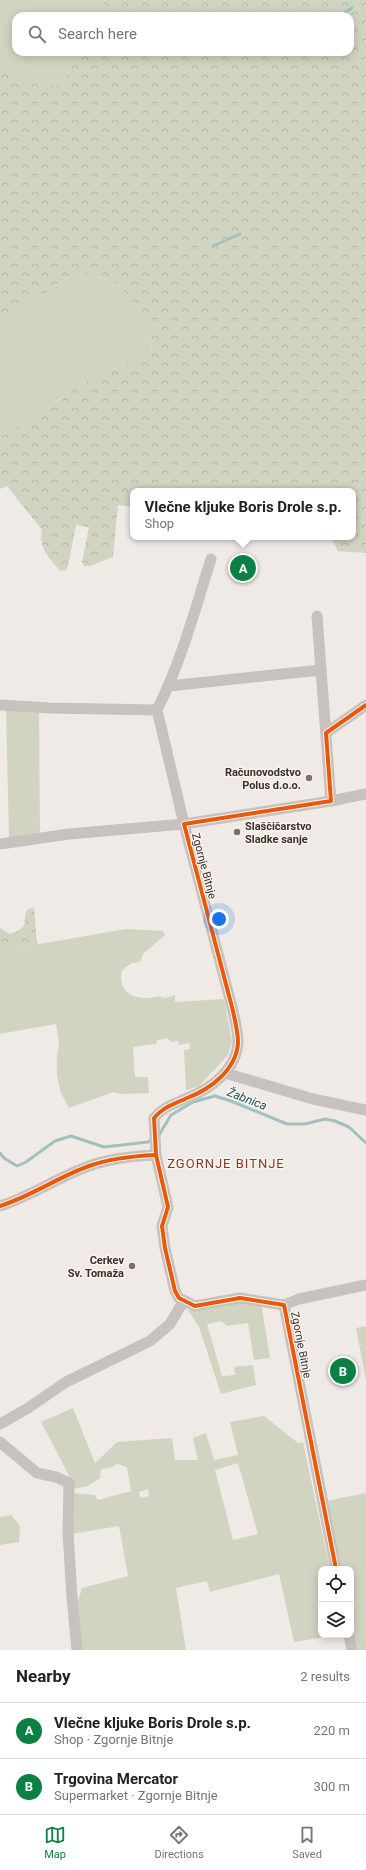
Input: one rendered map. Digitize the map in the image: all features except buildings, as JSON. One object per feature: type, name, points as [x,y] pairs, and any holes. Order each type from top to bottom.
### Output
[{"type":"street","points":[[0,705],[49,708],[157,710],[169,686],[189,630],[211,559]]},
{"type":"street","points":[[317,616],[330,801]]},
{"type":"street","points":[[169,686],[321,670]]},
{"type":"street","points":[[326,733],[366,705]]},
{"type":"street","name":"Zgornje Bitnje","points":[[157,710],[184,824],[236,1028],[237,1050],[225,1073],[204,1090],[174,1103],[159,1112],[154,1118],[155,1151],[168,1207],[162,1226],[165,1248],[175,1291],[179,1298],[195,1306],[240,1298],[284,1304],[299,1299],[366,1285]]},
{"type":"street","name":"Zgornje Bitnje","points":[[0,844],[69,834],[184,824],[366,794]]},
{"type":"street","points":[[225,1073],[313,1099],[366,1110]]},
{"type":"street","points":[[0,1206],[27,1196],[89,1166],[120,1157],[155,1151]]},
{"type":"street","points":[[0,1424],[28,1408],[66,1382],[150,1341],[170,1324],[180,1307],[186,1302]]},
{"type":"street","name":"Zgornje Bitnje","points":[[284,1304],[335,1566]]},
{"type":"street","points":[[0,1442],[36,1473],[56,1477],[69,1483],[69,1539],[77,1650]]},
{"type":"street","points":[[350,1638],[352,1650]]},
{"type":"green space","points":[[0,0],[105,0],[100,12],[12,12],[12,56],[78,56],[68,74],[57,85],[43,85],[25,82],[18,74],[0,71]]},
{"type":"green space","points":[[105,0],[366,0],[366,553],[338,551],[332,540],[356,540],[356,488],[130,488],[130,507],[118,505],[113,557],[90,566],[84,566],[82,562],[89,527],[76,525],[68,566],[66,570],[60,571],[45,552],[41,536],[42,530],[7,486],[0,489],[0,437],[102,372],[147,358],[152,354],[149,323],[117,283],[83,273],[73,274],[12,315],[0,319],[0,71],[18,74],[25,82],[43,85],[57,85],[68,74],[78,56],[354,56],[354,12],[100,12]]},
{"type":"green space","points":[[83,273],[117,283],[149,323],[152,354],[147,358],[102,372],[0,437],[0,319],[12,315],[73,274]]},
{"type":"green space","points":[[6,710],[39,712],[40,835],[9,838]]},
{"type":"green space","points":[[34,908],[37,942],[39,944],[31,949],[0,945],[0,928],[10,934],[21,929],[24,926],[28,909]]},
{"type":"green space","points":[[126,929],[163,931],[165,935],[143,954],[140,962],[132,963],[122,970],[122,983],[127,992],[131,995],[143,998],[159,996],[165,998],[175,995],[175,1002],[224,999],[232,1042],[228,1055],[199,1086],[186,1090],[184,1050],[190,1049],[189,1043],[179,1045],[178,1041],[170,1042],[168,1038],[157,1040],[156,1044],[133,1047],[135,1077],[148,1077],[149,1093],[121,1094],[113,1092],[69,1108],[61,1093],[57,1076],[57,1054],[59,1046],[56,1024],[0,1034],[0,945],[31,949],[39,944]]},
{"type":"green space","points":[[224,1303],[261,1303],[270,1358],[254,1360],[248,1323],[227,1326],[221,1321],[207,1324],[222,1376],[235,1375],[234,1367],[253,1365],[256,1385],[221,1394],[199,1327],[188,1310]]},
{"type":"green space","points":[[366,1326],[366,1380],[356,1328]]},
{"type":"green space","points":[[73,1408],[95,1463],[117,1442],[172,1438],[175,1460],[198,1460],[193,1438],[206,1433],[214,1460],[238,1455],[230,1422],[264,1416],[298,1443],[303,1442],[329,1566],[318,1566],[319,1638],[294,1642],[279,1574],[210,1592],[207,1581],[176,1588],[186,1650],[80,1650],[76,1608],[82,1588],[128,1576],[119,1526],[72,1534],[74,1493],[95,1495],[98,1500],[131,1491],[127,1467],[117,1464],[113,1467],[101,1469],[100,1478],[88,1486],[72,1489],[72,1481],[41,1422]],"holes":[[[238,1463],[258,1534],[233,1540],[215,1470]],[[148,1489],[149,1496],[140,1498],[139,1492]]]},
{"type":"green space","points":[[366,1493],[366,1650],[358,1650],[354,1634],[354,1566],[340,1566],[327,1501]]},
{"type":"green space","points":[[11,1515],[20,1526],[19,1542],[0,1545],[0,1517]]},
{"type":"waterway","points":[[345,12],[352,8]]},
{"type":"waterway","points":[[213,246],[240,234]]},
{"type":"waterway","name":"Žabnica","points":[[159,1135],[171,1115],[193,1102],[215,1096],[287,1124],[305,1124],[325,1119],[335,1121],[349,1127],[366,1143]]},
{"type":"waterway","name":"Žabnica","points":[[0,1153],[4,1158],[17,1166],[26,1162],[55,1141],[71,1136],[104,1147],[148,1142],[153,1139]]},
{"type":"cycle path","points":[[335,1566],[284,1305],[240,1298],[195,1306],[179,1298],[175,1291],[165,1248],[162,1226],[168,1207],[156,1155],[154,1118],[165,1108],[196,1094],[221,1077],[228,1069],[237,1052],[237,1030],[233,1011],[184,824],[331,801],[326,733],[366,705]]},
{"type":"cycle path","points":[[0,1206],[23,1197],[78,1170],[97,1163],[122,1158],[156,1155]]},
{"type":"place","name":"Vlečne kljuke Boris Drole s.p.","points":[[243,568]]},
{"type":"place","name":"Računovodstvo Polus d.o.o.","points":[[309,778]]},
{"type":"place","name":"Slaščičarstvo Sladke sanje","points":[[237,832]]},
{"type":"place","name":"Cerkev Sv. Tomaža","points":[[132,1266]]},
{"type":"place","name":"Trgovina Mercator","points":[[343,1371]]},
{"type":"district","name":"ZGORNJE BITNJE","points":[[226,1163]]}]
